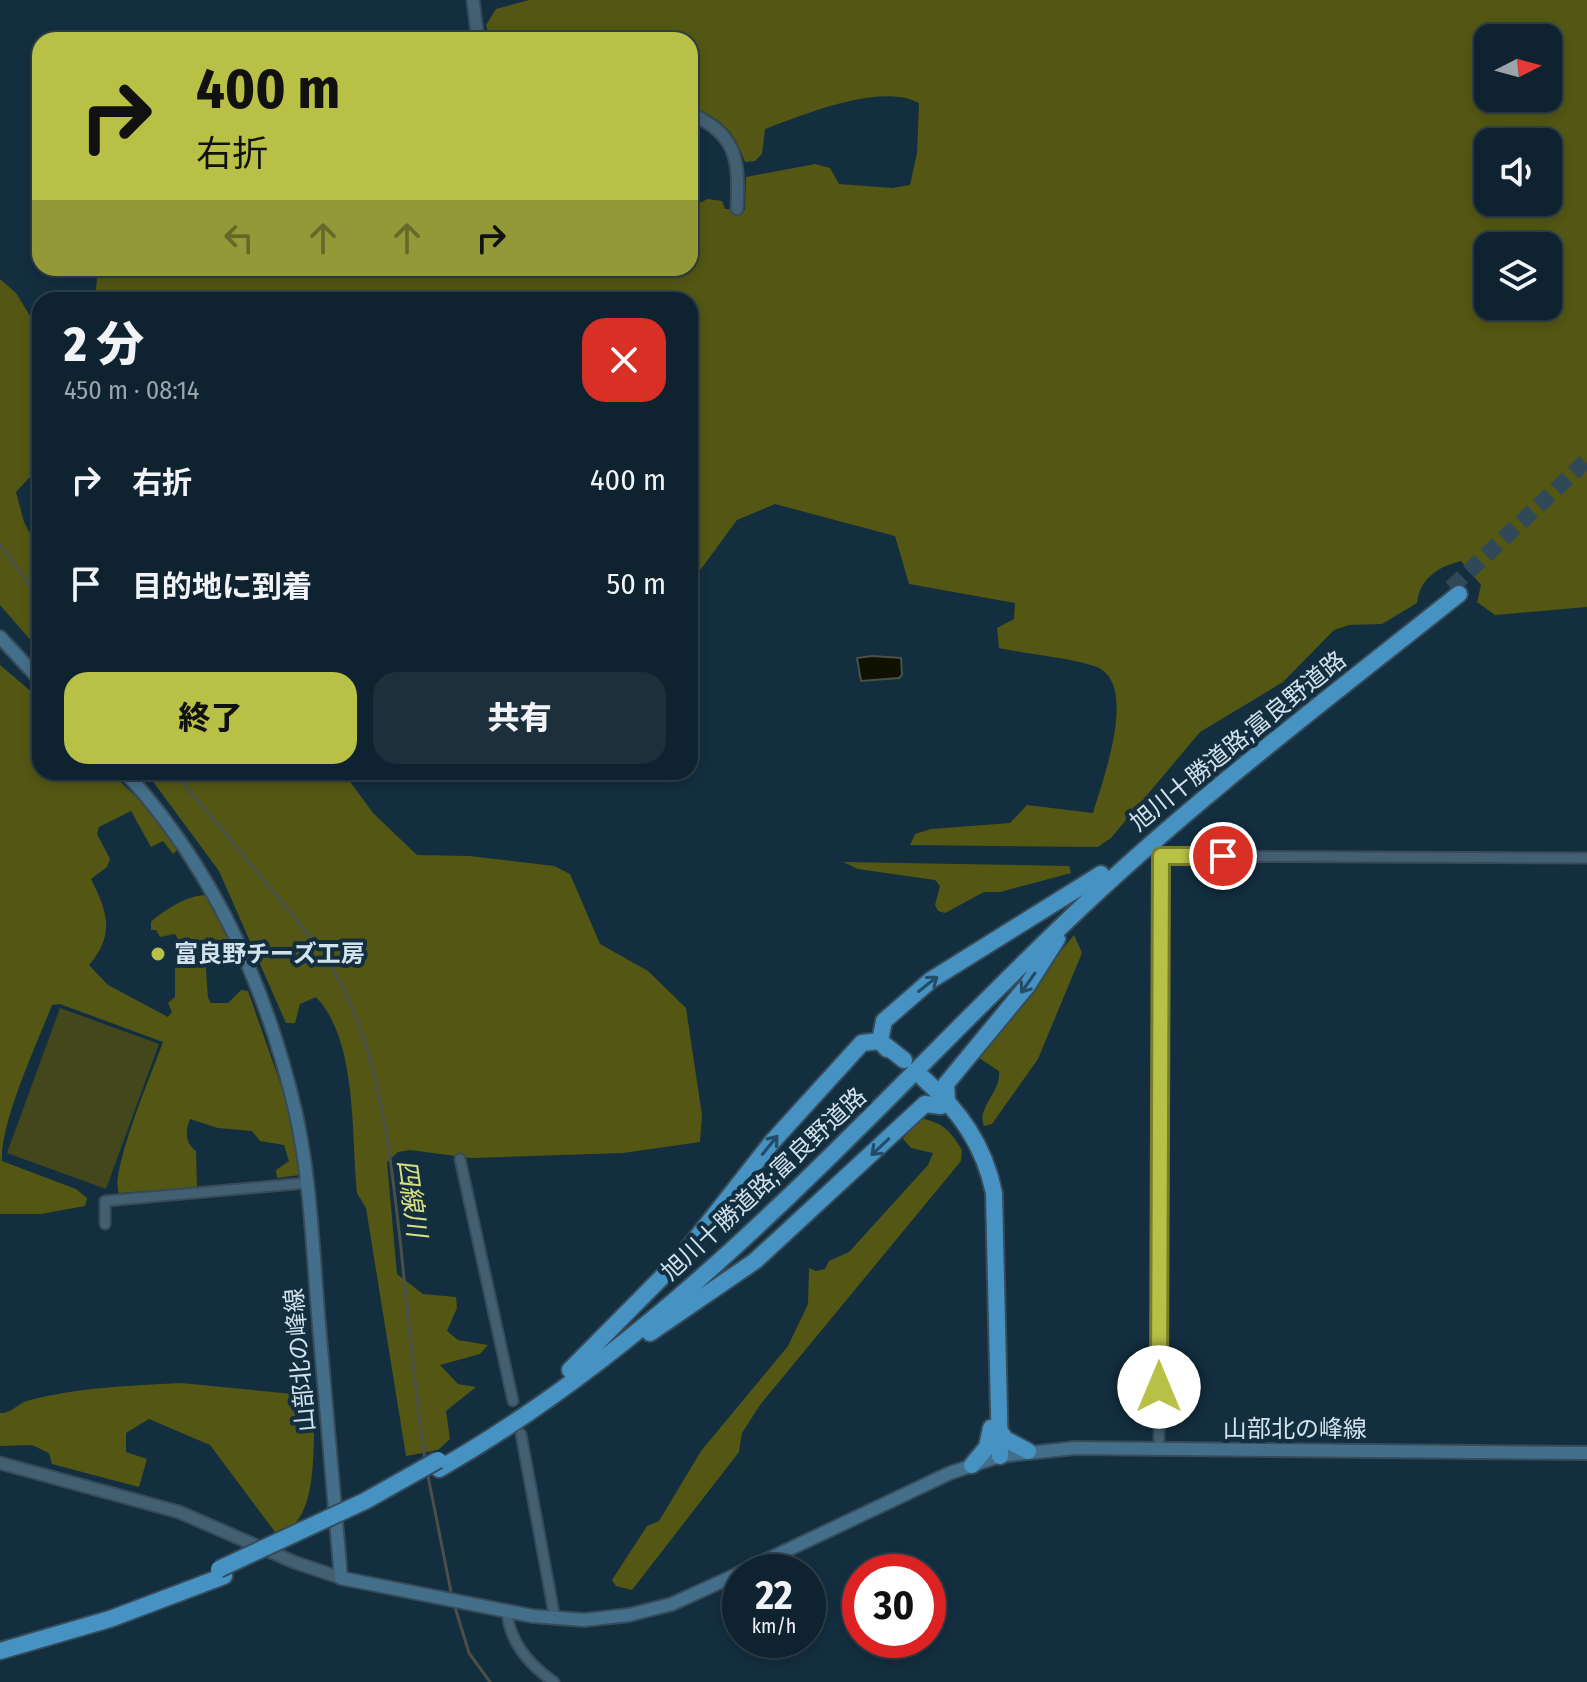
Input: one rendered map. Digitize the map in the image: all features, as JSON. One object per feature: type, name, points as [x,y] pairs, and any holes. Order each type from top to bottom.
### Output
[{"type":"highway","name":"旭川十勝道路;富良野道路","points":[[0,1651],[110,1619],[310,1538],[438,1464],[573,1375],[652,1321],[768,1220],[1071,917],[1173,823],[1455,591],[1237,758],[1101,874],[762,1211],[573,1375]]},
{"type":"highway","points":[[880,1041],[884,1021],[931,980],[1101,874]]},
{"type":"highway","points":[[944,1103],[946,1084],[1027,986],[1071,917]]},
{"type":"highway","points":[[880,1041],[902,1063]]},
{"type":"highway","points":[[573,1375],[680,1259],[772,1142],[848,1056],[862,1043],[880,1041]]},
{"type":"highway","points":[[920,1080],[944,1103],[984,1156],[994,1193],[996,1457]]},
{"type":"highway","points":[[573,1375],[755,1261],[925,1104],[944,1103]]},
{"type":"highway","points":[[994,1428],[1005,1439],[1028,1451]]},
{"type":"highway","points":[[972,1465],[987,1447],[994,1428]]},
{"type":"highway","name":"旭川十勝道路;富良野道路","points":[[0,1642],[221,1573]]},
{"type":"main road","points":[[0,637],[32,671]]},
{"type":"main road","name":"山部北の峰線","points":[[132,780],[179,836],[229,921],[285,1074],[296,1115],[306,1183],[341,1578],[555,1619],[608,1618],[648,1611],[722,1580]]},
{"type":"main road","name":"山部北の峰線","points":[[780,1554],[972,1465],[1028,1451],[1159,1449],[1587,1453]]},
{"type":"street","points":[[473,0],[477,32]]},
{"type":"street","points":[[698,118],[713,126],[730,143],[738,169],[737,209]]},
{"type":"street","points":[[1159,1449],[1161,856],[1587,858]]},
{"type":"street","points":[[460,1159],[513,1401]]},
{"type":"street","points":[[105,1224],[105,1201],[306,1183]]},
{"type":"street","points":[[521,1434],[555,1619]]},
{"type":"street","points":[[0,1463],[179,1512],[294,1562],[341,1578]]},
{"type":"street","points":[[507,1612],[516,1644],[528,1661],[554,1682]]},
{"type":"green space","points":[[60,1008],[159,1044],[106,1189],[7,1153]]},
{"type":"shaded area","points":[[529,0],[1587,0],[1587,607],[1495,615],[1477,602],[1481,585],[1461,561],[1438,570],[1426,580],[1417,603],[1382,624],[1349,625],[1334,630],[1283,682],[1200,732],[1111,838],[1098,847],[910,845],[915,834],[931,829],[1010,823],[1027,805],[1093,813],[1109,758],[1117,713],[1109,677],[1097,667],[1087,664],[999,648],[997,628],[1014,619],[1015,603],[909,584],[895,536],[775,504],[737,520],[698,573],[698,292],[96,292],[97,276],[698,276],[698,203],[708,199],[722,201],[725,209],[745,210],[746,177],[815,164],[830,168],[839,184],[892,188],[910,185],[917,153],[919,103],[885,96],[864,98],[799,116],[765,129],[762,154],[755,161],[745,162],[725,126],[698,108],[698,32],[488,32],[486,25],[496,9]]},
{"type":"shaded area","points":[[0,279],[16,293],[32,319],[32,477],[16,492],[24,522],[32,538],[32,642],[0,605]]},
{"type":"shaded area","points":[[857,658],[901,658],[902,675],[899,678],[861,681]]},
{"type":"shaded area","points":[[0,665],[32,692],[32,780],[118,780],[152,812],[178,849],[173,854],[163,841],[151,847],[131,811],[99,827],[97,834],[110,859],[107,867],[91,879],[102,902],[106,933],[89,965],[108,985],[168,1017],[172,1012],[168,1003],[175,997],[175,965],[182,946],[175,934],[160,937],[156,930],[151,930],[151,922],[187,899],[210,896],[238,959],[222,966],[216,952],[210,951],[205,956],[208,998],[211,1003],[228,1003],[241,990],[248,991],[290,1111],[300,1175],[277,1178],[276,1170],[289,1161],[284,1145],[260,1141],[252,1131],[218,1128],[190,1119],[187,1136],[196,1151],[197,1187],[119,1193],[120,1165],[126,1143],[163,1042],[60,1004],[52,1005],[13,1105],[2,1161],[76,1189],[87,1198],[85,1206],[41,1214],[0,1214]]},
{"type":"shaded area","points":[[152,780],[349,780],[373,813],[417,855],[469,856],[554,866],[570,874],[600,944],[648,971],[686,1008],[702,1115],[700,1142],[623,1153],[471,1158],[410,1150],[398,1152],[387,1162],[397,1274],[423,1294],[456,1297],[457,1308],[447,1331],[458,1340],[488,1345],[480,1354],[440,1365],[458,1384],[476,1387],[446,1411],[450,1439],[438,1450],[406,1456],[366,1208],[357,1193],[350,1090],[339,1038],[330,1016],[316,997],[300,1004],[295,1023],[286,1023],[219,871]]},
{"type":"shaded area","points":[[843,862],[1069,866],[1071,873],[1000,892],[984,892],[945,913],[938,911],[935,905],[940,886],[935,880],[858,869]]},
{"type":"shaded area","points":[[1074,935],[1082,953],[1038,1059],[992,1124],[984,1126],[983,1113],[997,1086],[999,1071],[979,1058],[982,1051]]},
{"type":"shaded area","points":[[919,1118],[934,1122],[949,1132],[962,1150],[961,1161],[760,1405],[742,1433],[739,1452],[632,1590],[616,1586],[612,1580],[647,1526],[659,1521],[701,1451],[788,1346],[808,1304],[809,1268],[816,1271],[825,1269],[829,1261],[849,1252],[928,1165],[933,1153],[911,1148],[903,1139]]},
{"type":"shaded area","points":[[181,1383],[314,1396],[311,1483],[301,1515],[293,1525],[275,1532],[210,1445],[149,1419],[126,1433],[126,1452],[147,1459],[139,1487],[52,1464],[49,1453],[32,1445],[0,1446],[0,1413],[27,1401],[84,1390]]},
{"type":"waterway","name":"四線川","points":[[0,544],[32,589]]},
{"type":"waterway","name":"四線川","points":[[181,780],[319,947],[339,980],[355,1016],[368,1053],[386,1130],[425,1460]]},
{"type":"waterway","name":"四線川","points":[[427,1471],[452,1597]]},
{"type":"waterway","name":"四線川","points":[[454,1604],[469,1653],[490,1682]]},
{"type":"tunnel","points":[[1451,588],[1587,460]]},
{"type":"place","name":"富良野チーズ工房","points":[[158,954]]},
{"type":"route","points":[[1159,1387],[1161,856],[1223,856]]}]
